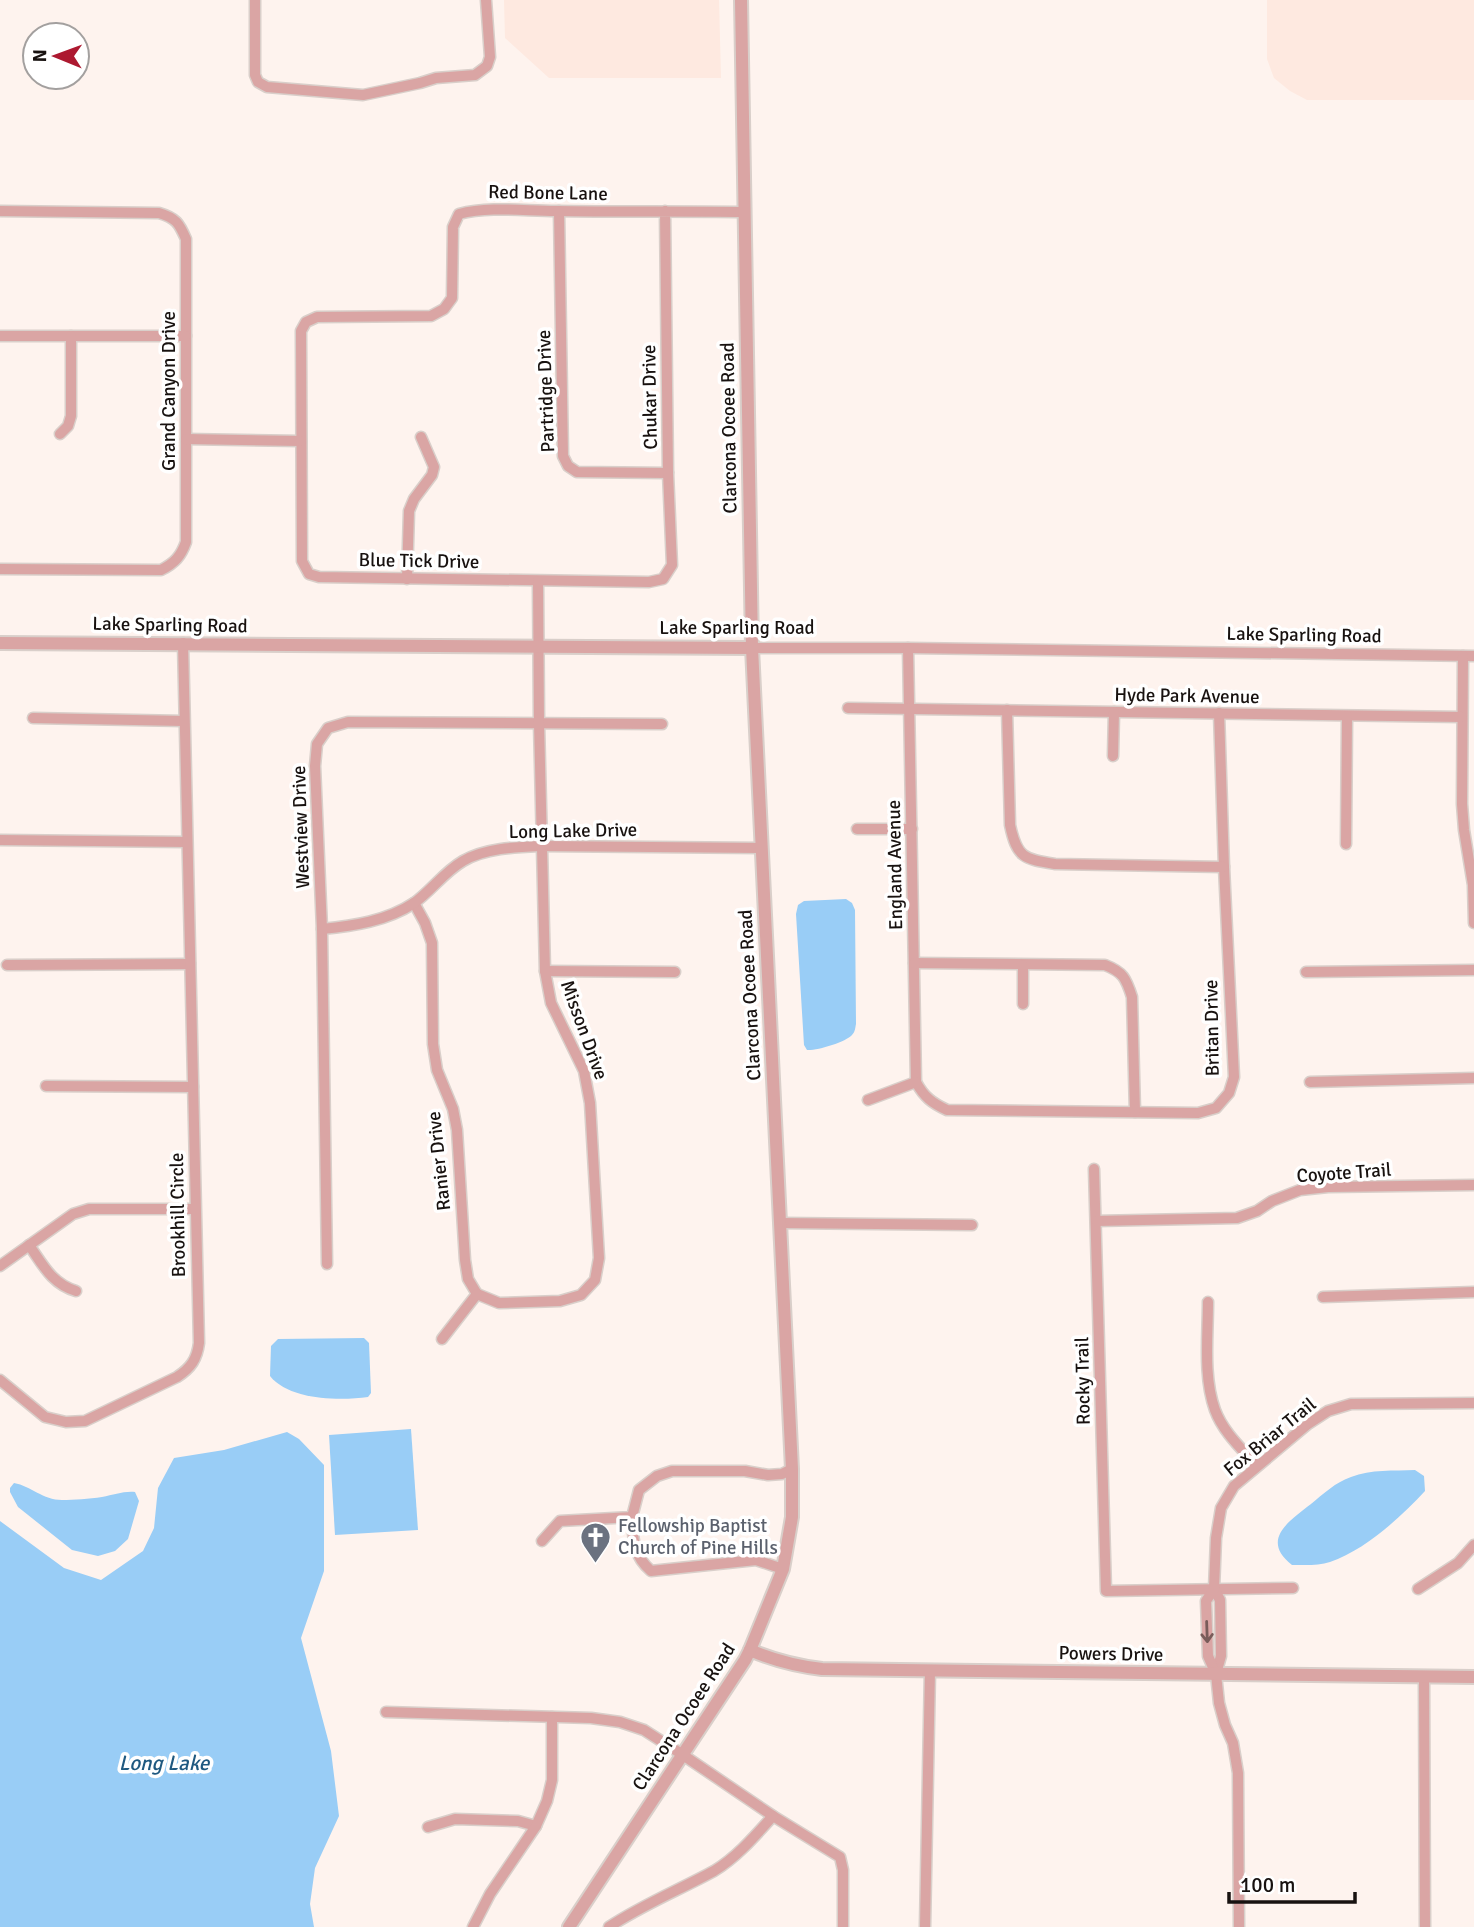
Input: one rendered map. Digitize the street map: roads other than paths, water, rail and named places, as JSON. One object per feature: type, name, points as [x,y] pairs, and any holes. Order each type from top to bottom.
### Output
[{"type":"street","points":[[255,0],[255,75],[258,82],[267,87],[363,95],[436,78],[482,72],[490,57],[486,0]]},
{"type":"street","name":"Clarcona Ocoee Road","points":[[569,1927],[745,1661],[783,1569],[792,1517],[781,1223],[752,648],[741,0]]},
{"type":"street","name":"Red Bone Lane","points":[[301,441],[301,331],[306,322],[317,317],[431,316],[444,309],[452,298],[453,227],[459,214],[474,210],[745,212]]},
{"type":"street","name":"Grand Canyon Drive","points":[[0,211],[159,213],[171,216],[180,225],[186,239],[186,542],[182,554],[174,564],[161,570],[0,569]]},
{"type":"street","name":"Partridge Drive","points":[[559,211],[563,456],[568,466],[577,472],[668,473]]},
{"type":"street","name":"Chukar Drive","points":[[663,579],[672,565],[668,473],[665,211]]},
{"type":"street","points":[[0,336],[186,336]]},
{"type":"street","points":[[60,434],[68,426],[71,416],[71,336]]},
{"type":"street","points":[[407,579],[409,511],[414,499],[432,475],[434,467],[421,437]]},
{"type":"street","points":[[186,439],[301,441]]},
{"type":"street","name":"Blue Tick Drive","points":[[301,441],[302,561],[309,574],[319,577],[538,581],[649,582],[663,579]]},
{"type":"street","name":"Misson Drive","points":[[477,1294],[499,1303],[560,1301],[581,1295],[595,1280],[599,1258],[590,1103],[584,1071],[551,1003],[545,971],[538,581]]},
{"type":"street","name":"Lake Sparling Road","points":[[0,643],[908,648],[1469,656]]},
{"type":"street","name":"Brookhill Circle","points":[[0,1380],[45,1417],[66,1422],[85,1420],[177,1377],[188,1369],[197,1356],[199,1342],[183,643]]},
{"type":"street","name":"England Avenue","points":[[908,648],[916,1082]]},
{"type":"street","points":[[1469,656],[1462,717],[1462,804],[1473,885],[1474,923]]},
{"type":"street","name":"Hyde Park Avenue","points":[[848,708],[1462,717]]},
{"type":"street","points":[[1007,710],[1010,825],[1014,844],[1023,856],[1055,864],[1224,867]]},
{"type":"street","points":[[1113,756],[1114,712]]},
{"type":"street","name":"Britan Drive","points":[[916,1082],[921,1093],[947,1110],[1198,1113],[1216,1108],[1229,1094],[1234,1077],[1219,713]]},
{"type":"street","points":[[1346,845],[1348,716]]},
{"type":"street","points":[[33,718],[184,721]]},
{"type":"street","name":"Westview Drive","points":[[327,1264],[322,929],[315,766],[317,744],[328,728],[348,722],[662,724]]},
{"type":"street","points":[[856,828],[912,830]]},
{"type":"street","points":[[0,840],[187,842]]},
{"type":"street","name":"Long Lake Drive","points":[[322,929],[353,926],[384,917],[414,903],[464,860],[484,853],[541,846],[762,848]]},
{"type":"street","name":"Ranier Drive","points":[[414,903],[432,943],[433,1044],[437,1070],[453,1109],[457,1130],[468,1279],[477,1294]]},
{"type":"street","points":[[915,963],[1105,965],[1118,970],[1127,981],[1132,996],[1135,1112]]},
{"type":"street","points":[[7,965],[190,964]]},
{"type":"street","points":[[1023,965],[1023,1004]]},
{"type":"street","points":[[1306,972],[1474,970]]},
{"type":"street","points":[[545,971],[675,972]]},
{"type":"street","points":[[1310,1082],[1474,1078]]},
{"type":"street","points":[[868,1100],[916,1082]]},
{"type":"street","points":[[46,1086],[193,1087]]},
{"type":"street","name":"Rocky Trail","points":[[1094,1169],[1106,1591],[1214,1589]]},
{"type":"street","name":"Coyote Trail","points":[[1096,1221],[1237,1218],[1300,1190],[1328,1187],[1474,1185]]},
{"type":"street","points":[[0,1266],[73,1214],[89,1209],[195,1209]]},
{"type":"street","points":[[781,1223],[972,1225]]},
{"type":"street","points":[[29,1245],[52,1276],[64,1287],[76,1291]]},
{"type":"street","points":[[1323,1297],[1474,1292]]},
{"type":"street","points":[[442,1339],[477,1294]]},
{"type":"street","points":[[1208,1302],[1208,1379],[1215,1410],[1230,1435],[1258,1466]]},
{"type":"street","name":"Fox Briar Trail","points":[[1239,1927],[1238,1773],[1233,1743],[1219,1703],[1216,1674],[1208,1656],[1206,1601],[1214,1589],[1216,1538],[1221,1508],[1234,1486],[1308,1424],[1328,1411],[1351,1404],[1474,1403]]},
{"type":"street","points":[[783,1569],[756,1560],[651,1571],[640,1561],[633,1542],[632,1517],[639,1490],[657,1476],[672,1471],[745,1471],[768,1475],[782,1474],[792,1469]]},
{"type":"street","points":[[542,1541],[561,1521],[632,1517]]},
{"type":"street","points":[[1418,1589],[1458,1563],[1474,1545]]},
{"type":"street","points":[[1214,1589],[1293,1588]]},
{"type":"street","name":"Powers Drive","points":[[750,1650],[798,1666],[822,1669],[1474,1677]]},
{"type":"street","points":[[925,1927],[930,1670]]},
{"type":"street","points":[[1424,1676],[1425,1927]]},
{"type":"street","points":[[386,1712],[591,1718],[620,1721],[644,1730],[840,1857],[843,1870],[842,1927]]},
{"type":"street","points":[[473,1927],[490,1894],[536,1826],[547,1801],[552,1780],[552,1717]]},
{"type":"street","points":[[609,1927],[716,1870],[748,1844],[773,1816]]},
{"type":"street","points":[[428,1827],[455,1819],[519,1821],[536,1826]]},
{"type":"water","points":[[846,899],[852,903],[855,910],[855,1030],[849,1038],[837,1043],[807,1050],[804,1045],[796,914],[798,905],[804,901]]},
{"type":"water","points":[[364,1338],[369,1343],[371,1393],[368,1397],[315,1397],[289,1390],[270,1376],[271,1346],[278,1339]]},
{"type":"water","points":[[411,1429],[418,1530],[335,1535],[329,1435]]},
{"type":"water","name":"Long Lake","points":[[287,1432],[299,1439],[324,1465],[324,1571],[301,1638],[331,1751],[339,1816],[315,1868],[310,1904],[314,1927],[0,1927],[0,1521],[64,1568],[101,1580],[143,1551],[154,1528],[158,1488],[174,1458],[224,1450]]},
{"type":"water","points":[[1415,1470],[1424,1476],[1425,1491],[1405,1512],[1356,1550],[1330,1562],[1311,1565],[1292,1565],[1283,1556],[1278,1547],[1281,1532],[1294,1517],[1335,1485],[1366,1473]]},
{"type":"water","points":[[14,1483],[49,1498],[62,1500],[135,1492],[139,1501],[128,1539],[115,1551],[98,1556],[72,1550],[18,1507],[10,1492]]},
{"type":"place","name":"Fellowship Baptist Church of Pine Hills","points":[[595,1564]]}]
